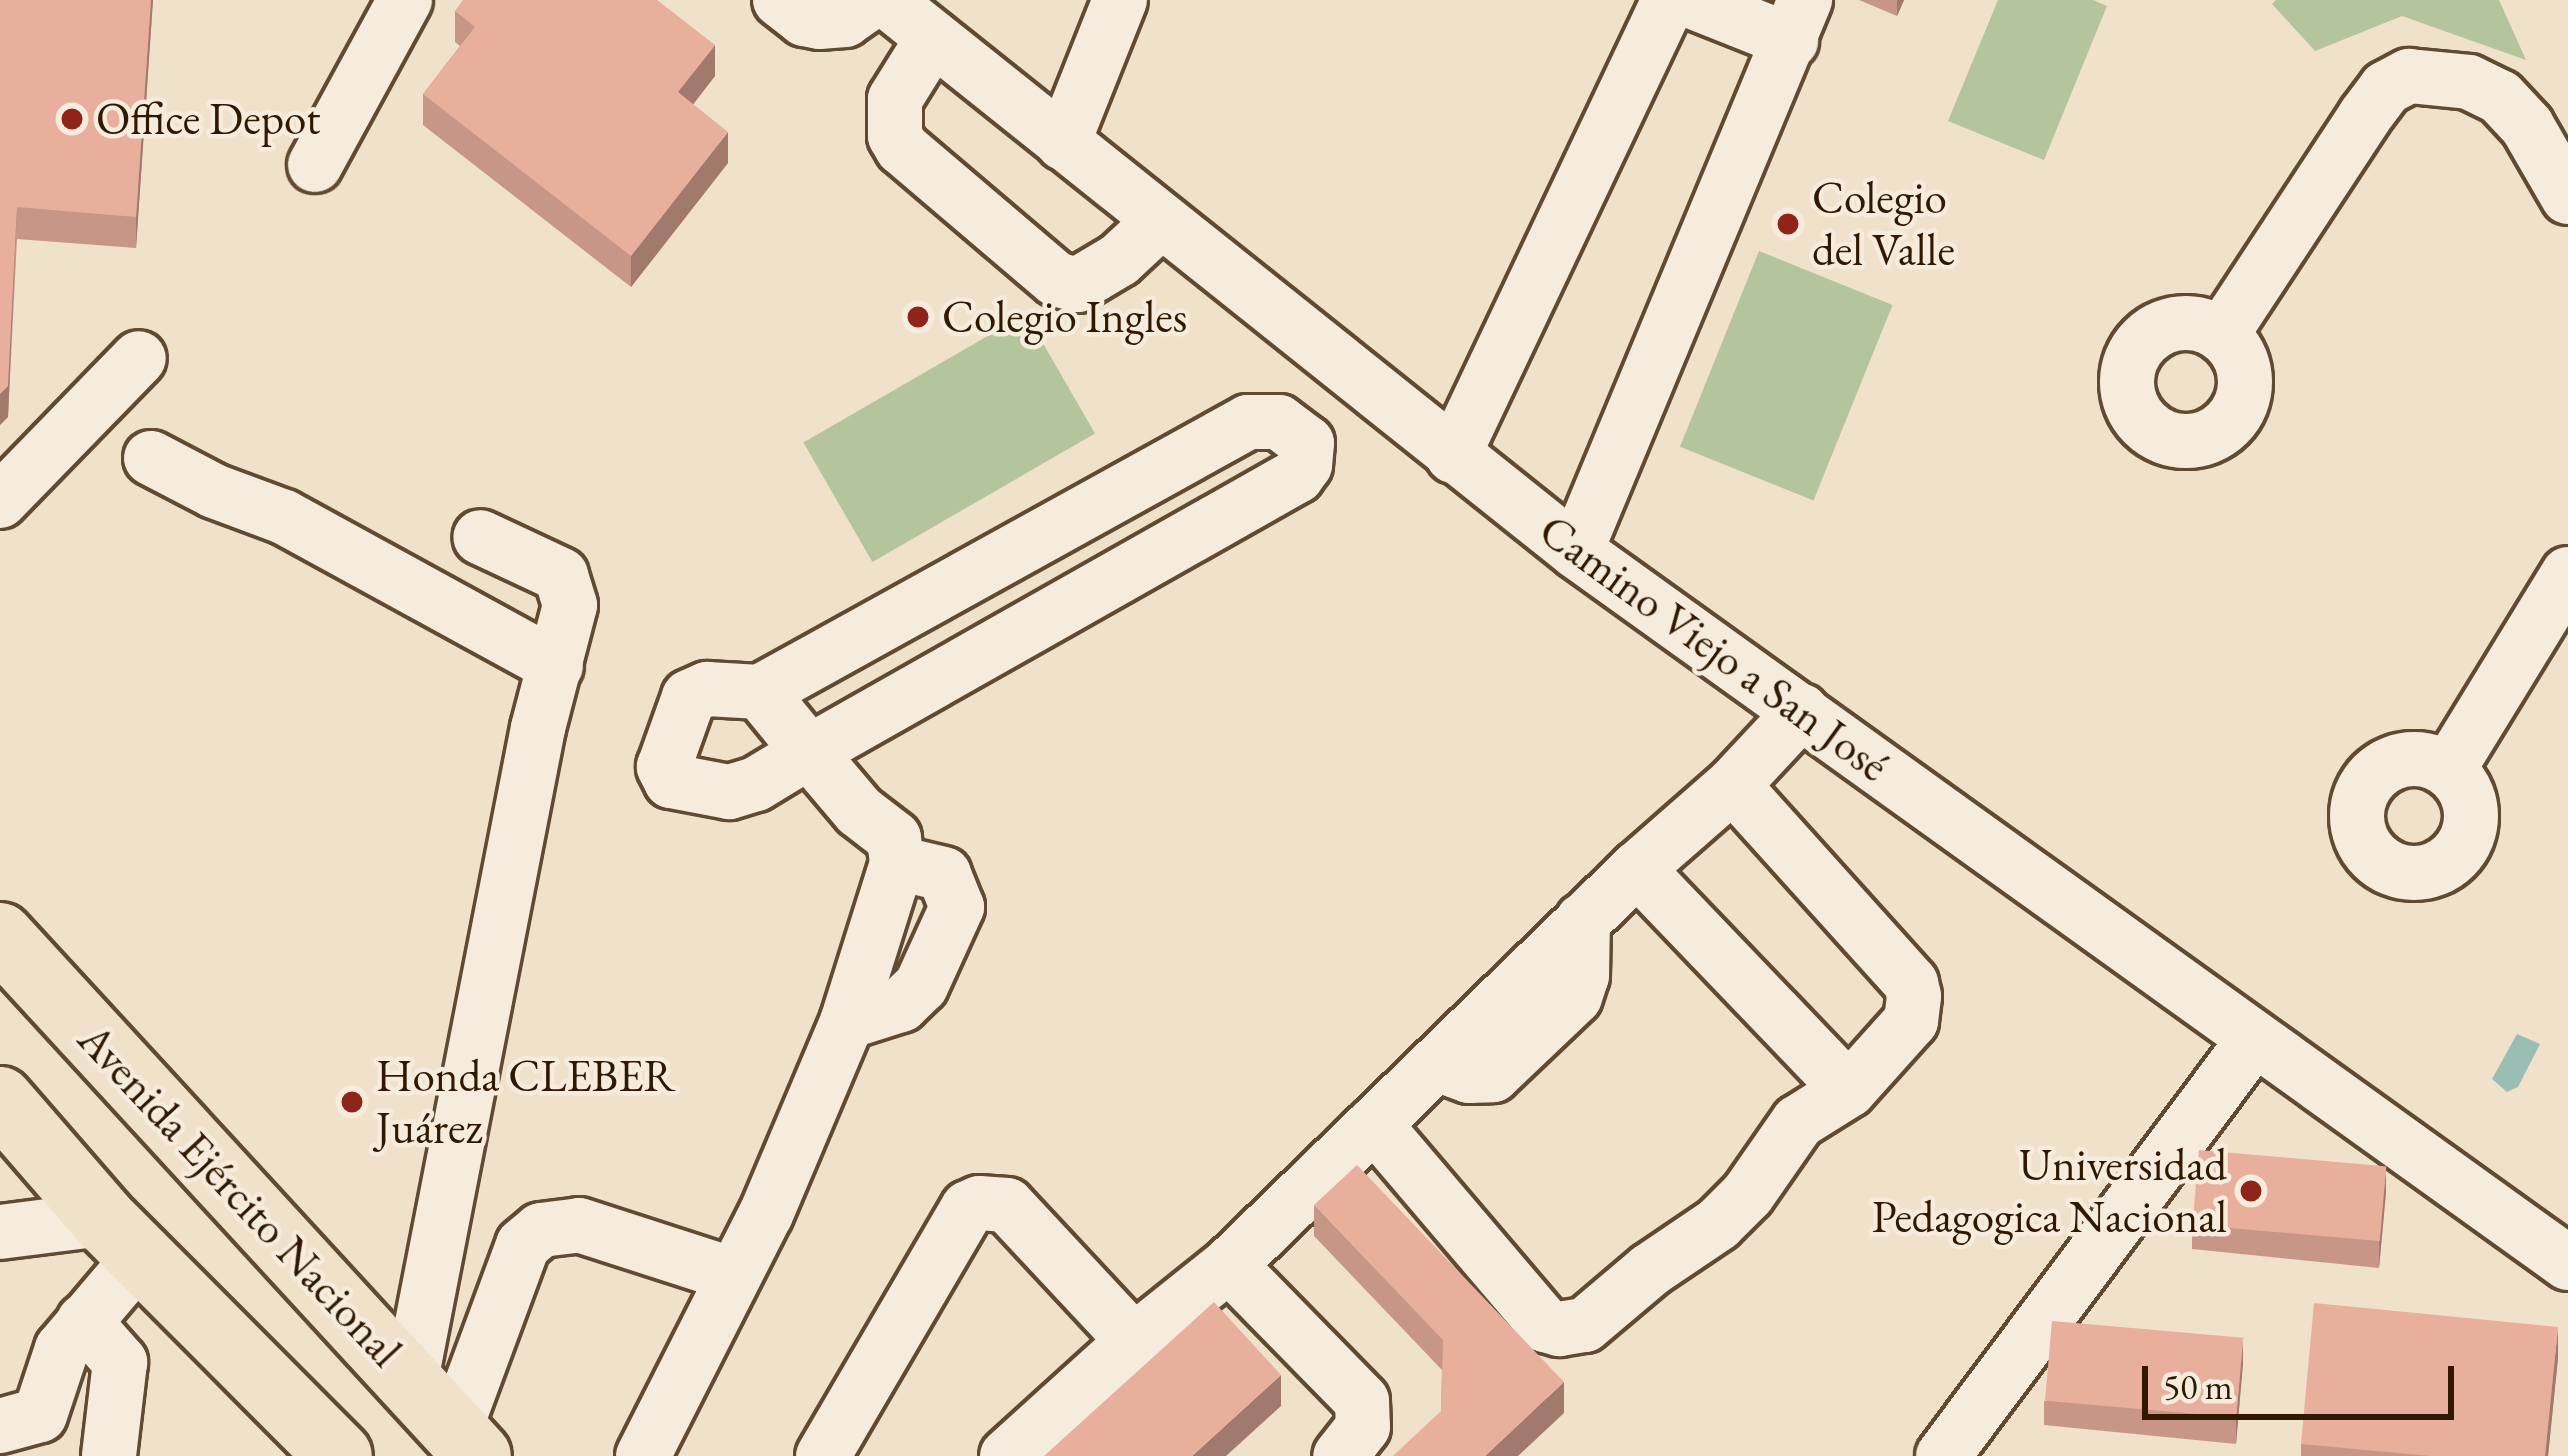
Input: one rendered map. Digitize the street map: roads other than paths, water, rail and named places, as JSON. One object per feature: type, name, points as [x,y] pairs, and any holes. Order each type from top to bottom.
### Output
[{"type":"main road","name":"Avenida Ejército Nacional","points":[[0,936],[466,1443]]},
{"type":"main road","points":[[0,1100],[122,1238],[326,1451]]},
{"type":"street","points":[[315,165],[405,0]]},
{"type":"street","points":[[780,0],[804,19],[819,22],[845,20],[874,0]]},
{"type":"street","name":"Camino Viejo a San José","points":[[886,0],[1576,551],[2568,1263]]},
{"type":"street","points":[[1064,143],[1120,0]]},
{"type":"street","points":[[1453,455],[1669,0]]},
{"type":"street","points":[[1576,551],[1798,20],[1688,0]]},
{"type":"street","points":[[933,38],[895,99],[895,136],[902,148],[1056,279],[1077,285],[1119,260],[1160,221]]},
{"type":"street","points":[[2222,334],[2365,116],[2386,88],[2409,76],[2469,82],[2500,98],[2527,126],[2568,196]]},
{"type":"street","points":[[0,501],[139,358]]},
{"type":"street","points":[[1248,422],[1279,422],[1306,443],[1305,465],[1297,476],[744,790],[678,785],[665,775],[689,697],[706,689],[760,692],[1248,422]]},
{"type":"street","points":[[151,458],[214,491],[284,517],[556,666]]},
{"type":"street","points":[[411,1380],[538,728],[570,605],[560,575],[480,537]]},
{"type":"street","points":[[2448,770],[2568,574]]},
{"type":"street","points":[[643,1456],[766,1214],[847,1022],[897,862],[894,838],[859,811],[760,692]]},
{"type":"street","points":[[1007,1456],[1134,1341],[1229,1265],[1583,920],[1733,785],[1802,711]]},
{"type":"street","points":[[1374,1124],[1545,1325],[1585,1325],[1650,1270],[1718,1224],[1748,1194],[1798,1122],[1849,1090],[1911,1021],[1911,983],[1733,785]]},
{"type":"street","points":[[1637,869],[1849,1090]]},
{"type":"street","points":[[1943,1456],[2253,1041]]},
{"type":"street","points":[[823,1456],[968,1208],[979,1203],[1007,1205],[1134,1341]]},
{"type":"street","points":[[466,1443],[524,1246],[541,1230],[579,1225],[734,1275]]},
{"type":"street","points":[[0,1232],[122,1238],[84,1321],[62,1349],[26,1432]]},
{"type":"street","points":[[1229,1265],[1362,1401],[1363,1427],[1340,1456]]},
{"type":"street","points":[[84,1321],[120,1362],[109,1456]]},
{"type":"water","points":[[2517,1034],[2540,1044],[2518,1087],[2507,1092],[2492,1079]]},
{"type":"place","name":"Office Depot","points":[[72,119]]},
{"type":"place","name":"Colegio del Valle","points":[[1788,224]]},
{"type":"place","name":"Colegio Ingles","points":[[918,317]]},
{"type":"place","name":"Honda CLEBER Juárez","points":[[352,1102]]},
{"type":"place","name":"Universidad Pedagogica Nacional","points":[[2251,1191]]}]
